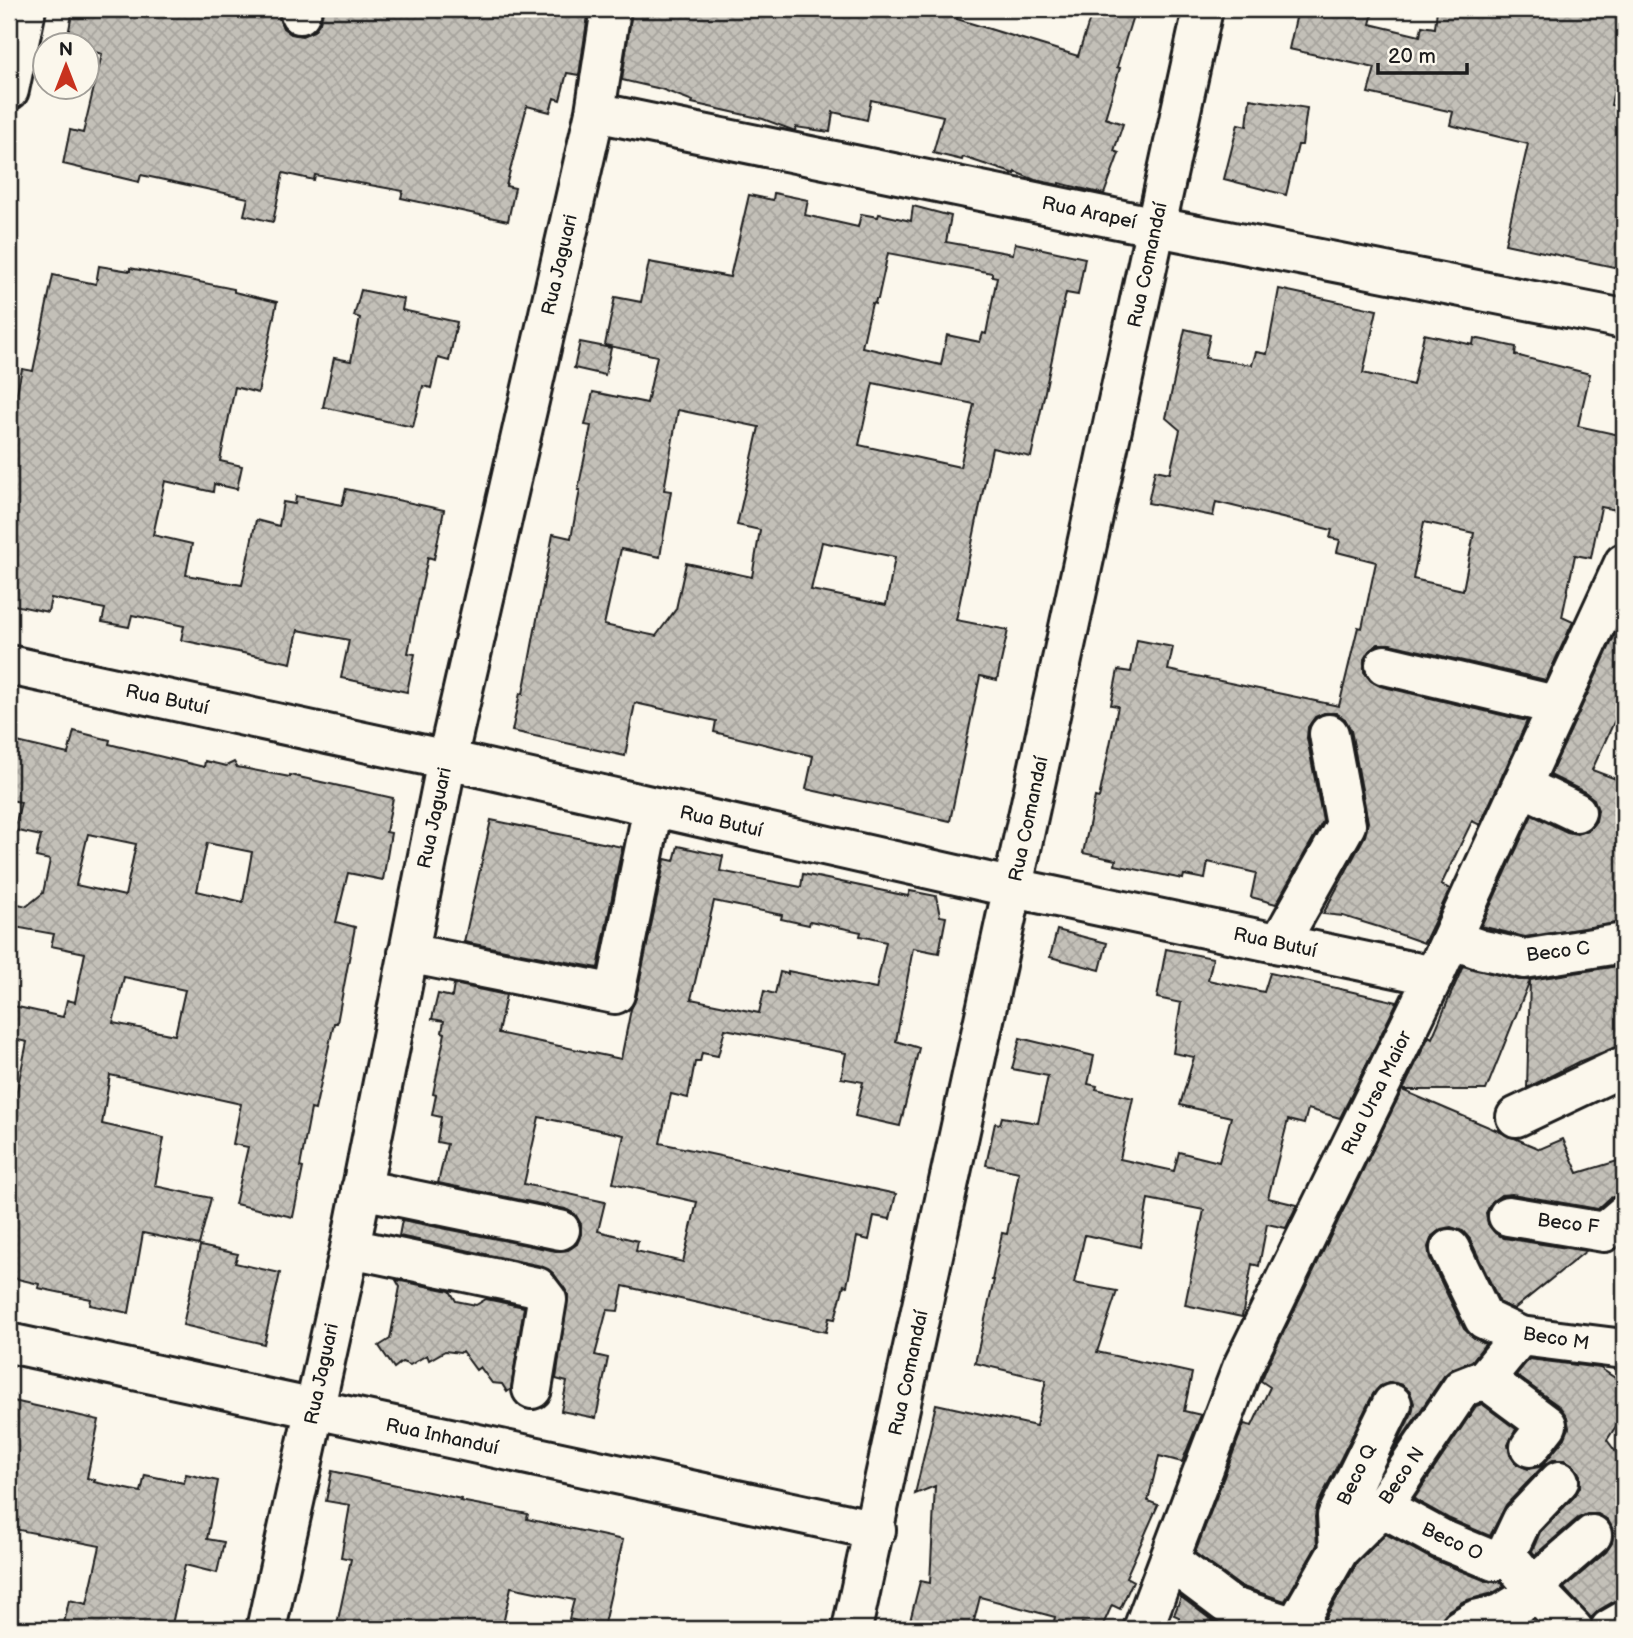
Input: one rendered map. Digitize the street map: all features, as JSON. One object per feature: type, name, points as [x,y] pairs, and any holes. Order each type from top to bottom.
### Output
[{"type":"street","points":[[9,90],[26,9]]},
{"type":"street","name":"Rua Jaguari","points":[[266,1629],[350,1248],[447,760],[595,112],[611,9]]},
{"type":"street","name":"Rua Comandaí","points":[[852,1629],[876,1530],[1203,9]]},
{"type":"street","name":"Rua Arapeí","points":[[595,112],[1157,227],[1624,318]]},
{"type":"street","name":"Rua Ursa Maior","points":[[1143,1629],[1242,1368],[1434,976],[1624,563]]},
{"type":"street","name":"Rua Butuí","points":[[9,665],[447,760],[1014,888],[1434,976]]},
{"type":"street","points":[[1385,665],[1559,706]]},
{"type":"street","points":[[1279,944],[1346,825],[1329,734]]},
{"type":"street","points":[[1522,786],[1576,812]]},
{"type":"street","points":[[408,953],[615,994],[653,807]]},
{"type":"street","name":"Beco C","points":[[1451,939],[1524,959],[1624,943]]},
{"type":"street","points":[[1516,1117],[1624,1066]]},
{"type":"street","points":[[361,1189],[561,1230]]},
{"type":"street","name":"Beco F","points":[[1508,1216],[1604,1232],[1624,1216]]},
{"type":"street","points":[[350,1248],[537,1286],[547,1300],[532,1389]]},
{"type":"street","name":"Beco M","points":[[1450,1249],[1484,1319],[1520,1336],[1624,1349]]},
{"type":"street","name":"Beco N","points":[[1298,1628],[1339,1550],[1382,1507],[1462,1388],[1485,1379],[1520,1336]]},
{"type":"street","name":"Rua Inhanduí","points":[[9,1343],[876,1530]]},
{"type":"street","points":[[1485,1379],[1548,1425],[1530,1447]]},
{"type":"street","name":"Beco Q","points":[[1339,1550],[1337,1517],[1392,1404]]},
{"type":"street","points":[[1506,1554],[1522,1520],[1559,1481]]},
{"type":"street","name":"Beco O","points":[[1382,1507],[1441,1539],[1494,1561],[1506,1554],[1537,1592],[1573,1629]]},
{"type":"street","points":[[1460,1629],[1475,1619],[1501,1614],[1537,1592],[1548,1574],[1592,1535]]},
{"type":"street","points":[[1170,1561],[1230,1606],[1298,1628]]},
{"type":"street","points":[[1610,1629],[1624,1621]]},
{"type":"building","points":[[73,9],[279,9],[283,28],[291,34],[302,36],[314,31],[320,22],[323,9],[589,9],[579,75],[567,73],[560,100],[554,98],[550,112],[527,106],[506,186],[515,188],[508,221],[401,198],[403,191],[315,175],[314,180],[283,173],[273,222],[244,215],[248,198],[141,175],[139,182],[63,164],[70,130],[83,133],[90,102],[102,102],[102,32],[69,32]]},
{"type":"building","points":[[632,9],[959,9],[957,19],[1078,56],[1093,9],[1135,9],[1105,118],[1123,124],[1114,151],[1119,153],[1104,194],[1035,180],[963,157],[962,160],[933,153],[943,116],[871,100],[867,120],[833,112],[830,132],[796,127],[795,131],[763,119],[692,103],[693,101],[661,89],[622,80]]},
{"type":"building","points":[[1298,9],[1374,9],[1370,24],[1420,36],[1422,26],[1435,28],[1437,9],[1624,9],[1624,41],[1611,105],[1624,108],[1624,246],[1619,268],[1505,244],[1528,144],[1450,125],[1453,112],[1368,93],[1375,68],[1289,49]]},
{"type":"building","points":[[1250,99],[1307,108],[1302,145],[1298,145],[1286,195],[1224,179],[1238,124],[1247,126]]},
{"type":"building","points":[[774,193],[808,200],[805,215],[858,227],[861,214],[878,217],[879,214],[911,221],[913,206],[951,216],[946,242],[1013,254],[1015,243],[1085,258],[1078,295],[1066,293],[1031,457],[992,448],[956,620],[1008,630],[997,680],[980,676],[950,821],[806,789],[813,756],[714,732],[716,721],[635,703],[625,756],[512,731],[520,693],[523,694],[553,534],[571,538],[591,426],[585,425],[593,392],[647,403],[657,356],[605,345],[615,297],[641,302],[649,262],[730,277],[749,195],[773,200]],"holes":[[[888,253],[992,273],[992,276],[997,277],[986,334],[983,333],[980,342],[947,335],[941,365],[862,347],[872,303],[875,304]],[[873,383],[974,404],[960,467],[859,445]],[[678,410],[759,427],[737,525],[760,530],[752,577],[686,563],[676,609],[656,636],[604,625],[621,549],[660,557],[671,491],[664,490]],[[822,542],[895,557],[886,605],[811,590]]]},
{"type":"building","points":[[99,266],[130,271],[130,268],[234,289],[234,292],[277,302],[258,393],[235,387],[220,461],[242,466],[237,489],[214,484],[213,492],[165,481],[153,535],[192,544],[186,575],[242,585],[256,520],[279,526],[283,502],[295,504],[296,496],[342,505],[346,489],[444,510],[434,559],[428,557],[408,653],[415,654],[407,692],[341,678],[349,640],[298,630],[291,663],[181,640],[184,626],[132,615],[129,627],[102,622],[105,609],[51,598],[48,612],[9,604],[9,489],[13,468],[9,467],[9,449],[16,416],[12,415],[22,369],[33,371],[53,275],[96,284]]},
{"type":"building","points":[[1279,289],[1377,310],[1363,373],[1413,385],[1424,334],[1473,345],[1474,338],[1516,347],[1515,355],[1590,374],[1578,426],[1624,436],[1624,488],[1617,510],[1601,507],[1591,558],[1575,555],[1562,617],[1573,622],[1546,680],[1390,644],[1378,644],[1364,659],[1364,672],[1371,681],[1380,686],[1527,721],[1480,825],[1472,821],[1441,885],[1450,889],[1424,943],[1343,916],[1323,914],[1365,836],[1368,822],[1351,730],[1345,719],[1336,713],[1324,713],[1315,717],[1308,727],[1307,738],[1323,821],[1276,904],[1251,897],[1256,873],[1208,862],[1205,879],[1184,875],[1183,879],[1115,865],[1116,860],[1083,853],[1095,797],[1099,798],[1118,706],[1111,705],[1118,670],[1131,672],[1137,640],[1173,647],[1168,670],[1339,706],[1358,627],[1362,628],[1376,562],[1337,552],[1340,540],[1330,538],[1332,530],[1216,502],[1213,516],[1148,503],[1155,470],[1170,473],[1180,430],[1166,418],[1185,329],[1210,335],[1205,358],[1252,365],[1256,352],[1267,354]],"holes":[[[1424,522],[1474,533],[1463,590],[1413,579]]]},
{"type":"building","points":[[361,290],[404,299],[402,310],[457,322],[449,361],[438,358],[431,388],[423,386],[413,427],[323,407],[334,358],[351,361],[360,318],[354,316]]},
{"type":"building","points":[[580,342],[611,348],[605,375],[574,368]]},
{"type":"building","points":[[1624,615],[1624,705],[1592,770],[1624,782],[1624,922],[1525,937],[1481,926],[1532,815],[1577,834],[1589,830],[1596,821],[1598,810],[1594,799],[1550,775]]},
{"type":"building","points":[[74,731],[110,740],[109,744],[204,767],[205,761],[226,766],[234,762],[237,767],[290,775],[393,798],[386,832],[391,833],[383,880],[348,873],[336,922],[355,927],[337,1023],[334,1023],[315,1110],[311,1109],[293,1217],[235,1204],[248,1147],[233,1144],[241,1104],[110,1075],[102,1124],[164,1138],[155,1186],[211,1198],[199,1245],[143,1233],[129,1313],[90,1305],[91,1299],[38,1288],[39,1284],[9,1277],[9,1099],[15,1100],[27,1042],[9,1038],[9,1005],[63,1017],[67,1000],[75,1002],[85,953],[51,946],[54,934],[9,926],[9,902],[27,906],[43,893],[50,860],[36,857],[41,836],[14,830],[21,802],[9,800],[9,740],[68,754]],"holes":[[[88,834],[136,844],[125,896],[76,885]],[[207,843],[252,852],[243,902],[197,891]],[[124,977],[185,990],[175,1035],[113,1023]]]},
{"type":"building","points":[[491,820],[622,847],[598,968],[464,942]]},
{"type":"building","points":[[678,846],[723,856],[720,871],[801,887],[803,874],[908,896],[910,891],[936,896],[940,916],[946,917],[939,953],[913,948],[896,1041],[919,1048],[900,1126],[855,1116],[863,1082],[841,1078],[846,1053],[725,1029],[718,1056],[702,1053],[700,1062],[695,1062],[688,1098],[671,1094],[660,1143],[896,1194],[890,1219],[874,1216],[869,1240],[857,1237],[847,1286],[844,1285],[835,1319],[829,1318],[826,1332],[623,1286],[618,1311],[607,1310],[595,1355],[608,1358],[596,1418],[561,1411],[567,1382],[556,1379],[568,1295],[554,1274],[541,1266],[399,1236],[402,1220],[556,1251],[568,1250],[577,1244],[581,1224],[575,1214],[565,1209],[438,1183],[447,1144],[437,1142],[441,1117],[432,1115],[436,1095],[433,1094],[445,1033],[442,1032],[444,1021],[432,1019],[438,994],[452,997],[454,984],[506,995],[498,1033],[621,1059],[665,859],[674,861]],"holes":[[[714,901],[782,915],[781,919],[809,925],[810,921],[861,932],[860,936],[886,942],[876,989],[788,971],[788,974],[780,972],[775,994],[764,991],[759,1013],[691,999]],[[539,1117],[624,1135],[613,1183],[697,1202],[683,1262],[636,1251],[638,1241],[598,1231],[605,1202],[524,1184]]]},
{"type":"building","points":[[1057,930],[1107,943],[1100,970],[1050,957]]},
{"type":"building","points":[[1166,949],[1213,958],[1208,980],[1264,992],[1270,973],[1397,1002],[1340,1118],[1308,1109],[1304,1124],[1288,1120],[1268,1198],[1297,1205],[1286,1228],[1267,1224],[1259,1266],[1252,1264],[1242,1317],[1185,1305],[1204,1210],[1148,1199],[1140,1247],[1085,1235],[1074,1283],[1117,1291],[1097,1352],[1192,1373],[1184,1411],[1201,1415],[1182,1462],[1159,1456],[1148,1501],[1158,1505],[1126,1577],[1133,1581],[1120,1609],[1112,1605],[1102,1627],[1082,1623],[1080,1629],[1052,1629],[1055,1617],[980,1597],[972,1629],[908,1629],[920,1581],[930,1583],[935,1486],[915,1494],[936,1404],[1036,1426],[1046,1380],[975,1363],[1002,1233],[1007,1234],[1019,1172],[986,1165],[995,1123],[1000,1124],[1002,1117],[1038,1123],[1048,1076],[1012,1069],[1020,1038],[1094,1056],[1088,1084],[1097,1086],[1096,1089],[1133,1098],[1120,1159],[1174,1171],[1179,1152],[1219,1162],[1231,1117],[1180,1105],[1194,1057],[1173,1053],[1181,1003],[1157,998]]},
{"type":"building","points":[[1624,965],[1624,1044],[1578,1062],[1527,1088],[1530,980]]},
{"type":"building","points":[[1463,966],[1519,980],[1530,980],[1486,1090],[1403,1090],[1429,1036],[1432,1038]]},
{"type":"building","points":[[1402,1090],[1540,1149],[1563,1139],[1578,1173],[1624,1159],[1624,1194],[1610,1198],[1598,1209],[1512,1194],[1501,1195],[1492,1202],[1486,1213],[1488,1224],[1495,1233],[1504,1238],[1586,1251],[1514,1309],[1500,1303],[1470,1239],[1463,1231],[1451,1227],[1441,1229],[1432,1236],[1428,1247],[1430,1259],[1464,1329],[1485,1344],[1472,1361],[1454,1368],[1444,1376],[1393,1451],[1412,1413],[1414,1403],[1410,1392],[1402,1385],[1391,1382],[1380,1386],[1373,1394],[1317,1506],[1317,1545],[1285,1601],[1240,1586],[1195,1553],[1244,1424],[1252,1426],[1270,1387],[1261,1381],[1269,1362]]},
{"type":"building","points":[[200,1246],[238,1254],[235,1263],[280,1273],[264,1344],[183,1325]]},
{"type":"building","points":[[396,1280],[450,1291],[456,1301],[476,1305],[486,1299],[524,1307],[511,1389],[507,1392],[502,1384],[492,1383],[480,1367],[476,1370],[462,1351],[445,1351],[429,1360],[427,1355],[410,1365],[402,1362],[394,1368],[379,1346],[390,1339],[400,1287]]},
{"type":"building","points":[[1529,1359],[1600,1368],[1624,1384],[1624,1414],[1607,1440],[1624,1463],[1624,1599],[1599,1610],[1591,1618],[1564,1588],[1606,1552],[1612,1543],[1614,1532],[1608,1520],[1598,1514],[1587,1514],[1578,1518],[1535,1555],[1532,1551],[1540,1532],[1575,1496],[1580,1487],[1580,1475],[1573,1465],[1565,1460],[1553,1460],[1543,1466],[1506,1505],[1490,1536],[1450,1519],[1414,1499],[1476,1406],[1482,1404],[1516,1429],[1508,1445],[1516,1464],[1528,1469],[1539,1467],[1547,1460],[1565,1438],[1569,1428],[1567,1417],[1560,1407],[1516,1375]]},
{"type":"building","points":[[9,1400],[99,1420],[87,1478],[95,1480],[94,1482],[141,1492],[145,1475],[184,1483],[186,1474],[218,1481],[207,1539],[224,1542],[217,1573],[185,1565],[171,1629],[63,1628],[69,1600],[87,1604],[100,1546],[9,1528]]},
{"type":"building","points":[[332,1471],[528,1514],[527,1519],[623,1540],[603,1628],[569,1619],[574,1600],[511,1587],[502,1629],[336,1629],[351,1559],[341,1557],[350,1505],[326,1501]]},
{"type":"building","points":[[1386,1534],[1432,1559],[1486,1581],[1500,1581],[1504,1586],[1493,1593],[1464,1601],[1449,1610],[1441,1619],[1438,1629],[1322,1629],[1322,1624],[1357,1563]]},
{"type":"building","points":[[1181,1597],[1217,1624],[1231,1629],[1176,1629],[1179,1617],[1174,1615]]}]
